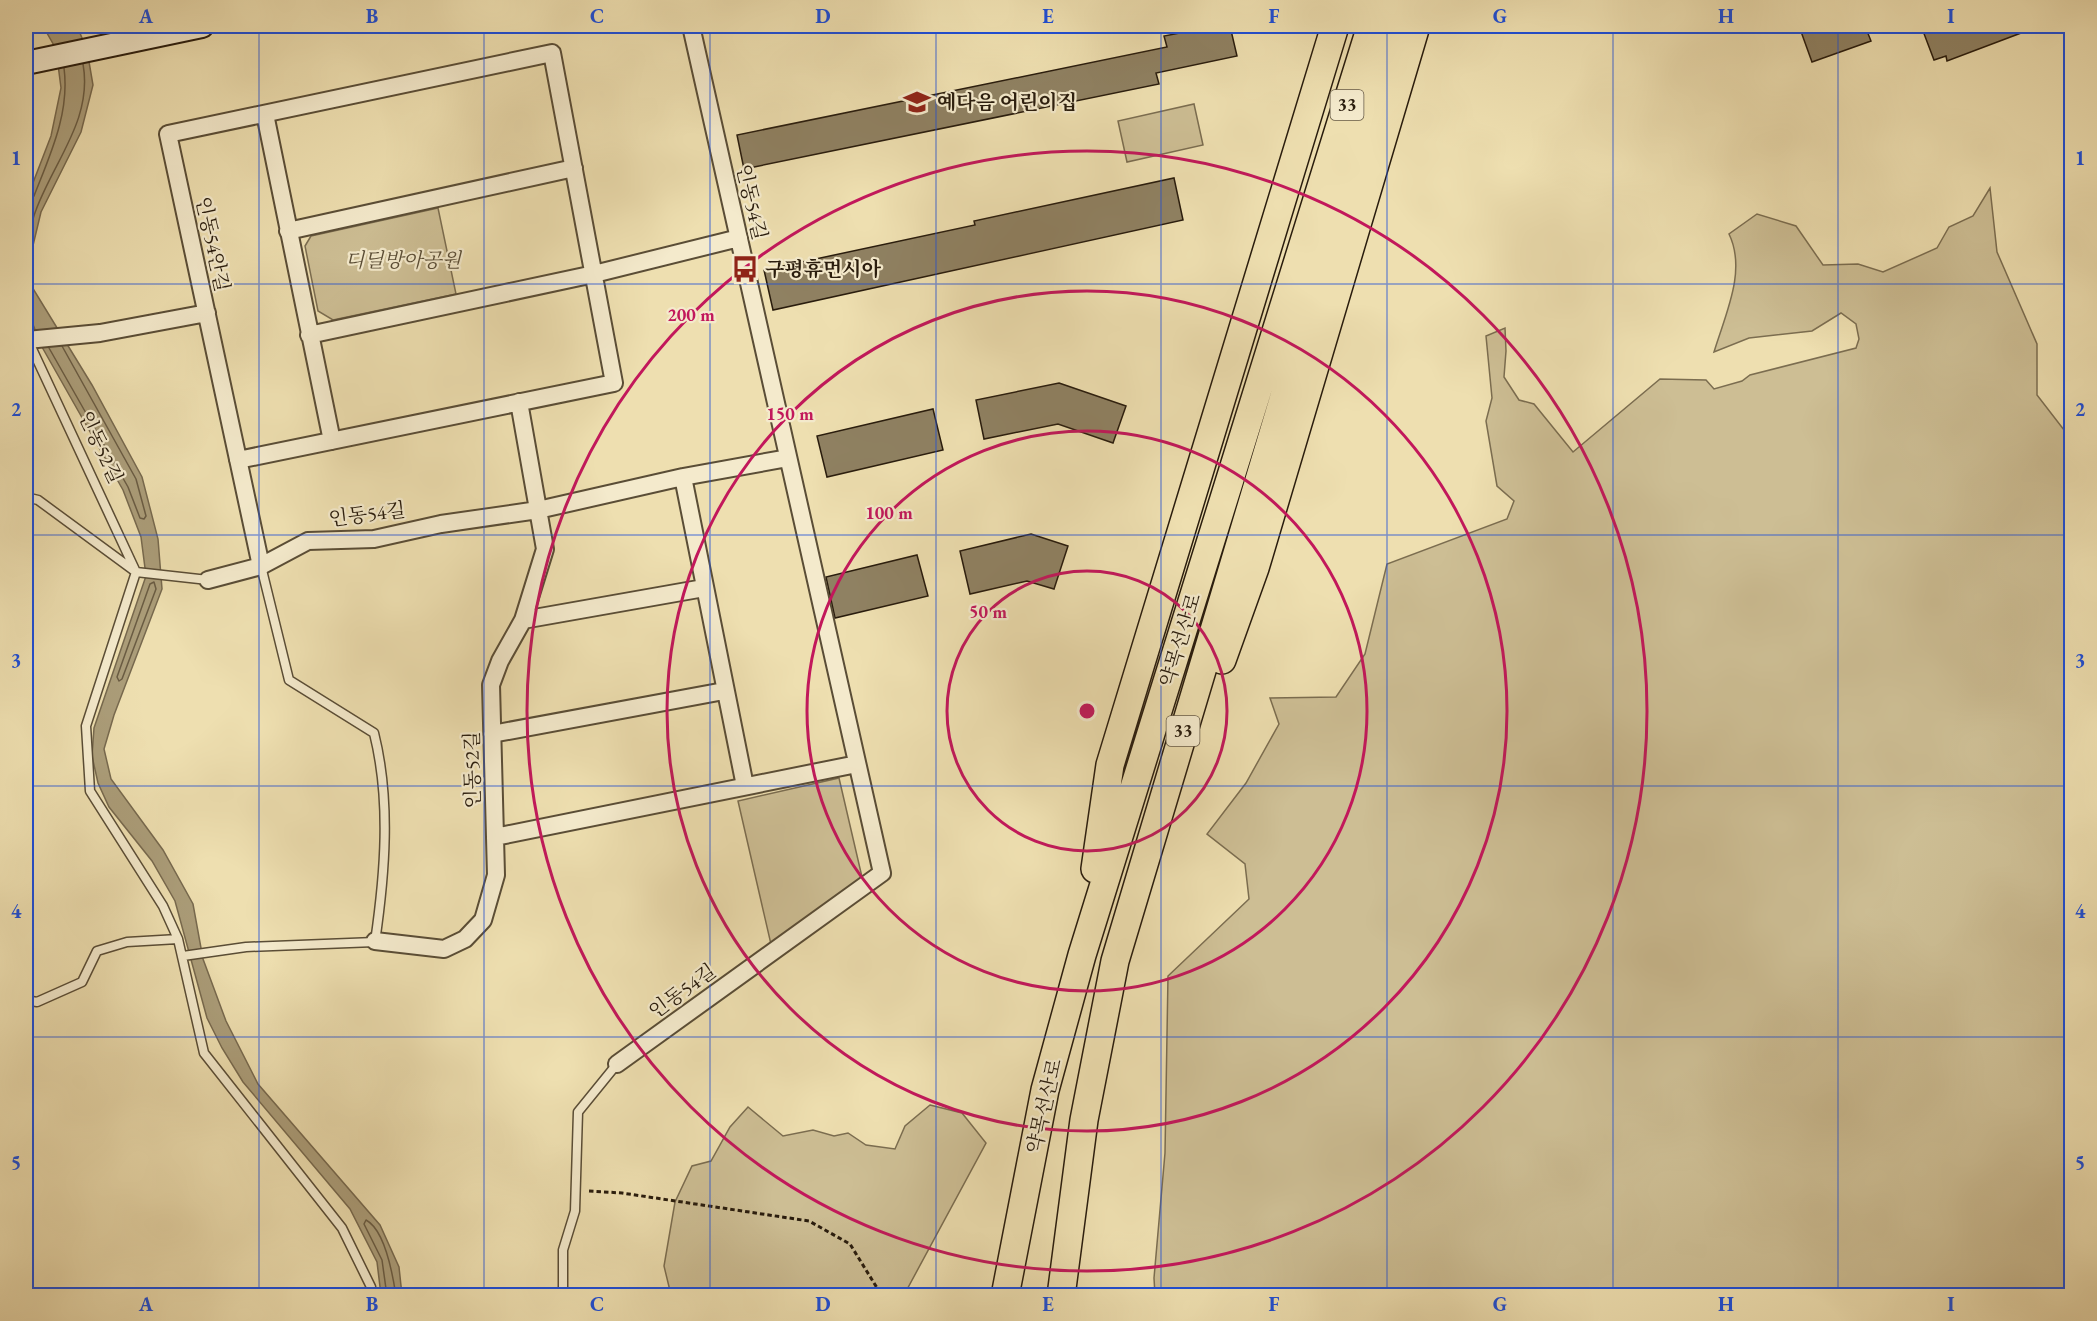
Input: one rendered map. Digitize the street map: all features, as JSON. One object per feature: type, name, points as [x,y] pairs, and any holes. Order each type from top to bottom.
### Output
[{"type":"highway","points":[[1082,955],[1110,765],[1335,26]]},
{"type":"highway","name":"약목선산로","points":[[1005,1296],[1045,1090],[1082,955],[1371,26]]},
{"type":"highway","name":"약목선산로","points":[[1061,1296],[1084,1120],[1115,960],[1395,26]]},
{"type":"highway","points":[[1115,960],[1255,568],[1416,26]]},
{"type":"main road","points":[[26,63],[202,26]]},
{"type":"street","name":"인동54길","points":[[617,1064],[882,873],[691,26]]},
{"type":"street","name":"인동54안길","points":[[238,460],[614,382],[552,53],[168,134],[207,313],[238,460],[261,566]]},
{"type":"street","points":[[265,114],[332,441]]},
{"type":"street","points":[[288,231],[574,168]]},
{"type":"street","points":[[309,335],[594,274],[739,238]]},
{"type":"street","points":[[26,338],[100,333],[207,313]]},
{"type":"street","points":[[519,402],[538,510]]},
{"type":"street","name":"인동54길","points":[[208,580],[261,566],[308,541],[374,538],[441,524],[538,510],[683,477],[788,458]]},
{"type":"street","points":[[683,477],[724,691],[745,786]]},
{"type":"street","name":"인동52길","points":[[375,941],[444,949],[465,939],[483,920],[496,875],[491,685],[500,661],[522,620],[545,549],[538,510]]},
{"type":"street","points":[[522,620],[704,588]]},
{"type":"street","points":[[492,734],[724,691]]},
{"type":"street","points":[[495,837],[857,764]]},
{"type":"lane","name":"인동52길","points":[[26,338],[136,572]]},
{"type":"lane","points":[[26,497],[38,500],[136,572],[208,580]]},
{"type":"lane","points":[[261,566],[289,680],[374,733],[383,768],[384,878],[375,941]]},
{"type":"lane","points":[[136,572],[86,726],[90,791],[163,906],[178,939],[204,1053],[342,1228],[371,1287],[372,1296]]},
{"type":"lane","points":[[26,1000],[37,1002],[82,982],[97,951],[128,942],[178,939]]},
{"type":"lane","name":"인동52길","points":[[183,956],[246,947],[375,941]]},
{"type":"lane","name":"인동54길","points":[[563,1296],[563,1250],[575,1211],[578,1112],[617,1064]]},
{"type":"path","points":[[576,1190],[622,1193],[809,1221],[850,1244],[882,1296]]},
{"type":"green space","points":[[1194,104],[1203,145],[1127,162],[1118,121]]},
{"type":"green space","points":[[1990,188],[1997,252],[2037,344],[2037,395],[2071,439],[2071,1295],[1155,1295],[1154,1278],[1165,1153],[1168,976],[1249,899],[1245,864],[1207,834],[1246,783],[1279,724],[1270,698],[1336,697],[1365,654],[1387,564],[1507,519],[1514,501],[1497,486],[1486,421],[1492,398],[1486,336],[1505,328],[1504,377],[1519,400],[1534,404],[1573,452],[1660,379],[1706,380],[1714,389],[1742,381],[1750,375],[1856,348],[1859,339],[1856,324],[1841,313],[1812,331],[1749,338],[1714,352],[1735,278],[1734,248],[1729,234],[1757,214],[1796,226],[1823,265],[1858,264],[1883,272],[1937,248],[1949,227],[1973,216]]},
{"type":"green space","name":"디딜방아공원","points":[[438,208],[456,294],[333,320],[318,311],[305,246],[311,236]]},
{"type":"green space","points":[[839,778],[862,877],[773,953],[738,801]]},
{"type":"green space","points":[[930,1105],[962,1113],[986,1143],[904,1295],[671,1295],[664,1266],[675,1202],[692,1166],[711,1161],[730,1127],[748,1107],[783,1136],[813,1130],[834,1136],[848,1133],[866,1145],[895,1149],[905,1126]]},
{"type":"water","points":[[43,26],[77,26],[87,50],[93,85],[81,132],[41,212],[30,258],[32,287],[92,385],[142,477],[158,539],[162,589],[114,715],[104,749],[111,779],[163,850],[193,904],[203,959],[226,1021],[258,1084],[380,1225],[399,1267],[402,1295],[381,1295],[377,1262],[350,1209],[243,1082],[222,1048],[207,1018],[175,901],[152,861],[109,807],[98,783],[92,756],[94,728],[146,576],[141,537],[123,490],[42,347],[26,307],[26,201],[51,136],[61,88],[56,49]]},
{"type":"building","points":[[1216,26],[1230,26],[1237,56],[1156,73],[1159,84],[744,169],[737,135],[1167,47],[1164,36]]},
{"type":"building","points":[[1799,26],[1865,26],[1871,41],[1812,62]]},
{"type":"building","points":[[1938,26],[1941,33],[1959,26],[2037,27],[1947,61],[1946,56],[1934,60],[1923,31]]},
{"type":"building","points":[[1174,178],[1183,220],[773,310],[764,270],[975,225],[974,221]]},
{"type":"building","points":[[1059,383],[1126,406],[1113,443],[1058,424],[984,439],[976,400]]},
{"type":"building","points":[[933,409],[943,450],[827,477],[817,436]]},
{"type":"building","points":[[1031,534],[1068,546],[1054,589],[1027,581],[970,594],[960,551]]},
{"type":"building","points":[[917,555],[928,596],[835,618],[826,577]]},
{"type":"place","name":"예다음 어린이집","points":[[917,102]]},
{"type":"place","name":"구평휴먼시아","points":[[745,269]]}]
